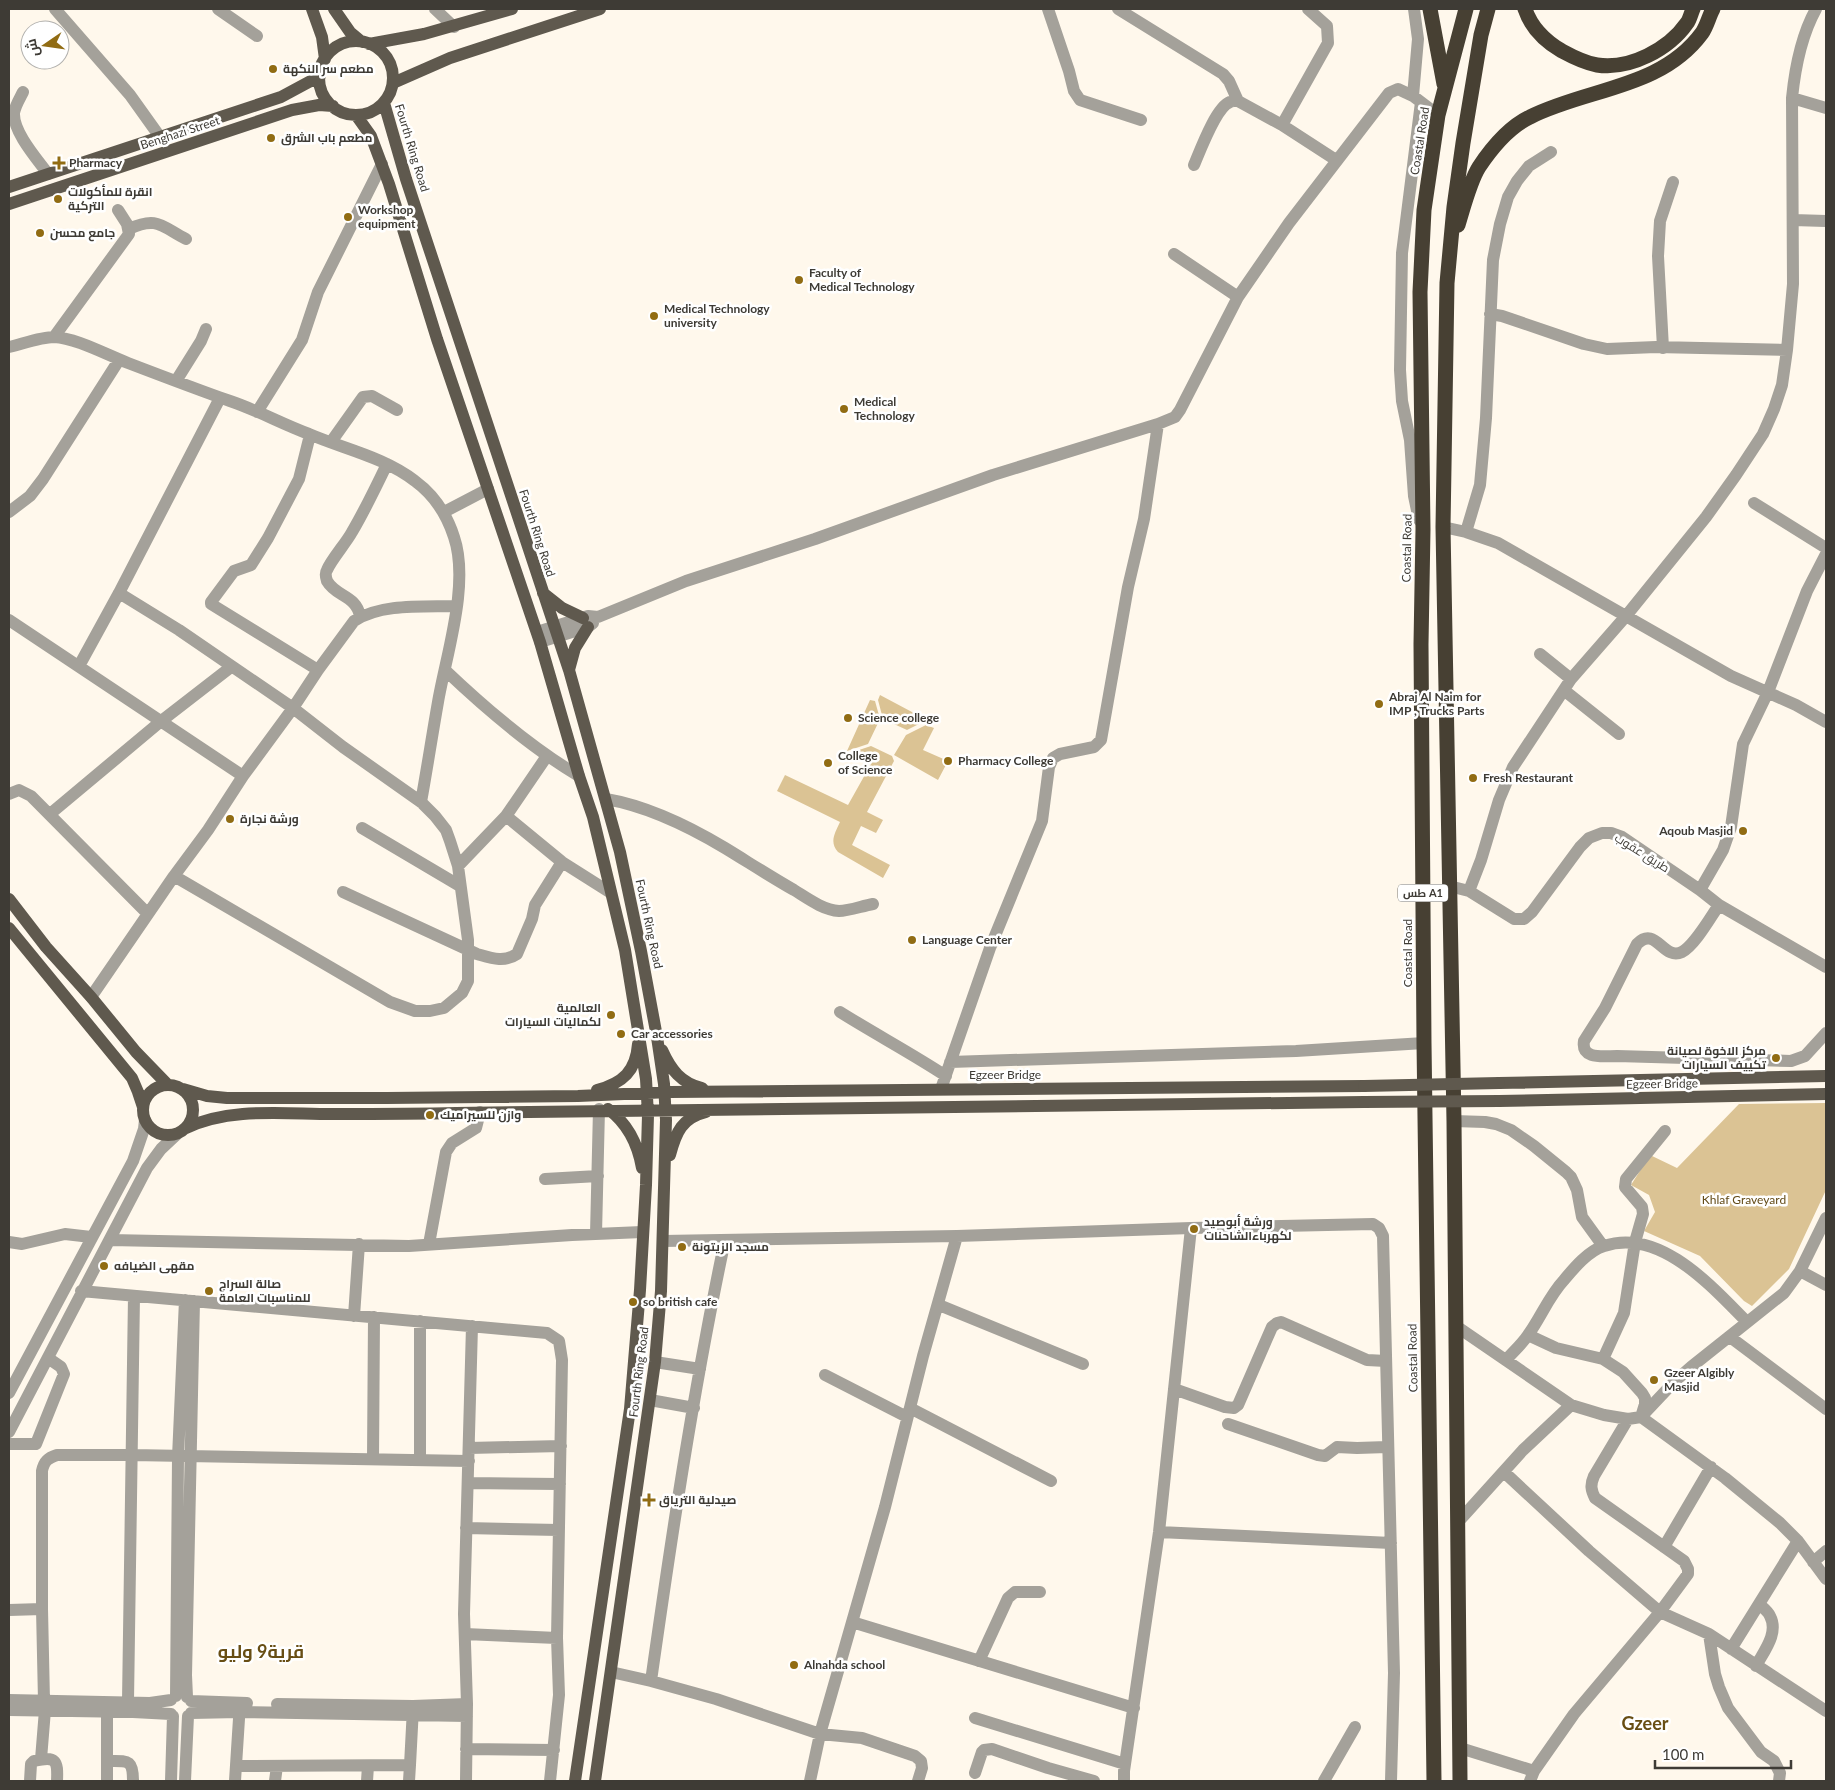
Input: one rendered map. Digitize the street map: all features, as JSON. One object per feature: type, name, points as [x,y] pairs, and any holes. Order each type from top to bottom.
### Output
[{"type":"highway","points":[[1430,9],[1445,88]]},
{"type":"highway","name":"Coastal Road","points":[[1434,1781],[1424,1043],[1421,644],[1423,530],[1420,292],[1424,210],[1438,115],[1466,9]]},
{"type":"highway","points":[[1460,1781],[1454,1120],[1443,527],[1447,283],[1454,207],[1463,143],[1479,44],[1488,9]]},
{"type":"highway","points":[[1525,9],[1528,19],[1549,44],[1574,58],[1598,65],[1618,64],[1640,59],[1668,43],[1687,22],[1693,9]]},
{"type":"highway","points":[[1447,283],[1461,214],[1478,168],[1503,137],[1528,117],[1577,99],[1633,82],[1659,71],[1684,52],[1702,32],[1713,9]]},
{"type":"main road","points":[[312,9],[322,37],[325,59],[320,76],[322,90],[332,106],[344,113],[356,115],[374,111],[388,97],[393,83],[391,66],[381,52],[350,32],[334,9]]},
{"type":"main road","points":[[325,59],[337,47],[345,43],[404,39],[454,27],[512,9]]},
{"type":"main road","points":[[393,83],[450,58],[600,9]]},
{"type":"main road","name":"Benghazi Street","points":[[9,187],[282,97],[320,76]]},
{"type":"main road","name":"Fourth Ring Road","points":[[384,103],[406,179],[569,670],[606,799],[626,879],[657,1037],[664,1092],[663,1241],[655,1362],[595,1781]]},
{"type":"main road","name":"Benghazi Street","points":[[9,204],[292,110],[319,105],[332,106]]},
{"type":"main road","name":"Fourth Ring Road","points":[[356,115],[371,136],[382,164],[437,339],[538,637],[593,817],[625,950],[639,1026],[648,1109],[640,1290],[630,1409],[575,1781]]},
{"type":"main road","points":[[542,592],[585,623],[569,670]]},
{"type":"main road","points":[[9,899],[46,947],[91,997],[136,1052],[168,1084],[207,1096],[227,1098],[387,1098],[578,1096],[615,1084],[626,1076],[633,1064],[638,1047],[639,1026]]},
{"type":"main road","points":[[9,928],[132,1078],[148,1125],[158,1133],[170,1136],[199,1122],[235,1115],[725,1109]]},
{"type":"main road","points":[[657,1037],[668,1063],[682,1080],[691,1085],[724,1091]]},
{"type":"main road","name":"Egzeer Bridge","points":[[578,1096],[647,1092],[1364,1086],[1826,1076]]},
{"type":"main road","points":[[144,1114],[148,1094],[160,1086],[168,1084]]},
{"type":"main road","points":[[181,1131],[190,1122],[194,1108],[192,1101],[183,1089]]},
{"type":"main road","name":"Egzeer Bridge","points":[[725,1109],[1364,1102],[1826,1094]]},
{"type":"main road","points":[[604,1109],[620,1120],[631,1136],[641,1159],[646,1185]]},
{"type":"main road","points":[[664,1176],[676,1135],[684,1122],[693,1115],[725,1109]]},
{"type":"street","points":[[55,9],[130,94],[160,138]]},
{"type":"street","points":[[218,9],[257,36]]},
{"type":"street","points":[[435,9],[454,27]]},
{"type":"street","points":[[1048,9],[1069,71],[1074,92],[1080,100],[1141,120]]},
{"type":"street","points":[[1118,9],[1223,74],[1229,80],[1238,101]]},
{"type":"street","points":[[1282,125],[1328,43],[1327,26],[1308,9]]},
{"type":"street","points":[[1414,9],[1418,39],[1417,99],[1402,253],[1400,370],[1402,401],[1410,440],[1414,496],[1417,516],[1423,530]]},
{"type":"street","points":[[1469,891],[1481,860],[1499,800],[1513,767],[1572,679],[1706,517],[1751,454],[1763,434],[1777,401],[1782,385],[1787,350],[1792,284],[1792,98],[1803,40],[1816,9]]},
{"type":"street","points":[[538,637],[585,623],[686,581],[816,538],[993,475],[1158,424],[1175,416],[1186,400],[1238,297],[1288,223],[1388,93],[1398,90],[1417,99],[1438,115]]},
{"type":"street","points":[[23,92],[16,106],[15,121],[25,142],[48,174]]},
{"type":"street","points":[[1792,98],[1826,108]]},
{"type":"street","points":[[1194,165],[1207,134],[1222,108],[1230,101],[1238,101],[1282,125],[1336,160]]},
{"type":"street","points":[[1466,532],[1481,477],[1486,418],[1493,260],[1508,197],[1517,181],[1529,166],[1551,152]]},
{"type":"street","points":[[257,412],[302,340],[318,292],[382,164]]},
{"type":"street","points":[[1663,348],[1658,256],[1660,221],[1673,182]]},
{"type":"street","points":[[54,338],[129,234],[129,229],[118,210]]},
{"type":"street","points":[[1793,220],[1826,221]]},
{"type":"street","points":[[129,229],[149,222],[156,223],[186,239]]},
{"type":"street","points":[[1174,254],[1238,297]]},
{"type":"street","points":[[1490,314],[1502,316],[1598,348],[1787,350]]},
{"type":"street","points":[[176,381],[201,341],[206,329]]},
{"type":"street","points":[[9,347],[54,338],[98,350],[119,360],[387,464],[416,481],[444,512],[455,538],[458,554],[459,584],[454,621],[420,802]]},
{"type":"street","points":[[9,512],[30,496],[43,479],[119,360]]},
{"type":"street","points":[[331,442],[363,397],[372,396],[397,410]]},
{"type":"street","points":[[79,666],[220,398]]},
{"type":"street","points":[[941,1089],[990,948],[1042,821],[1049,767],[1053,758],[1060,754],[1094,747],[1100,740],[1128,587],[1144,519],[1158,424]]},
{"type":"street","points":[[310,435],[299,479],[268,538],[251,565],[234,571],[211,604],[318,670]]},
{"type":"street","points":[[360,616],[354,602],[327,581],[326,574],[327,569],[359,520],[387,464]]},
{"type":"street","points":[[444,512],[488,489]]},
{"type":"street","points":[[1754,503],[1826,548]]},
{"type":"street","points":[[1443,527],[1466,532],[1498,543],[1731,676],[1796,705],[1826,722]]},
{"type":"street","points":[[1700,890],[1723,850],[1728,835],[1743,744],[1768,692],[1805,596],[1826,554]]},
{"type":"street","points":[[119,593],[178,630],[293,708],[343,747],[420,802],[434,816],[446,830],[458,866],[469,950],[468,981],[462,993],[444,1008],[430,1012],[415,1011],[370,992],[174,876]]},
{"type":"street","points":[[91,997],[208,830],[243,776],[354,621],[360,616],[384,609],[456,606]]},
{"type":"street","points":[[9,620],[243,776]]},
{"type":"street","points":[[1540,654],[1572,679]]},
{"type":"street","points":[[50,814],[160,722],[231,667]]},
{"type":"street","points":[[445,670],[481,704],[547,756],[579,776]]},
{"type":"street","points":[[1565,691],[1619,734]]},
{"type":"street","points":[[458,866],[506,816],[547,756]]},
{"type":"street","points":[[9,794],[19,790],[26,792],[148,914]]},
{"type":"street","points":[[606,799],[653,812],[694,832],[724,847],[813,902],[830,909],[848,910],[872,904]]},
{"type":"street","points":[[506,816],[562,862],[611,893]]},
{"type":"street","points":[[362,828],[460,886]]},
{"type":"street","name":"طريق عقوب","points":[[1449,886],[1469,891],[1514,919],[1524,919],[1532,912],[1580,847],[1589,838],[1602,833],[1611,833],[1622,837],[1719,905],[1826,967]]},
{"type":"street","points":[[344,892],[469,950],[496,960],[510,958],[517,954],[532,919],[535,905],[562,862]]},
{"type":"street","points":[[1719,905],[1691,944],[1681,952],[1674,953],[1648,938],[1643,939],[1637,944],[1604,1008],[1584,1041],[1583,1048],[1585,1052],[1598,1056],[1791,1061],[1805,1056],[1826,1033]]},
{"type":"street","points":[[840,1012],[875,1035],[917,1057],[946,1076]]},
{"type":"street","points":[[950,1062],[1296,1051],[1424,1043]]},
{"type":"street","points":[[596,1234],[598,1176],[604,1109]]},
{"type":"street","points":[[429,1244],[446,1152],[452,1143],[476,1128],[480,1112]]},
{"type":"street","points":[[9,1393],[133,1161],[144,1129],[144,1114]]},
{"type":"street","points":[[1454,1120],[1485,1122],[1511,1130],[1566,1172],[1571,1177],[1577,1190],[1582,1218],[1603,1246]]},
{"type":"street","points":[[9,1432],[148,1168],[160,1149],[181,1131]]},
{"type":"street","points":[[1603,1359],[1624,1313],[1635,1242],[1644,1210],[1633,1194],[1625,1187],[1624,1183],[1665,1131]]},
{"type":"street","points":[[546,1179],[598,1176]]},
{"type":"street","points":[[1456,1326],[1571,1405],[1604,1415],[1628,1419],[1641,1417],[1675,1381],[1784,1293],[1800,1271],[1826,1218]]},
{"type":"street","points":[[663,1241],[957,1236],[1373,1224],[1379,1228],[1383,1236],[1394,1673],[1391,1781]]},
{"type":"street","points":[[1124,1781],[1159,1532],[1191,1228]]},
{"type":"street","points":[[110,1240],[409,1246],[642,1232]]},
{"type":"street","points":[[9,1242],[22,1244],[65,1234],[91,1237]]},
{"type":"street","points":[[810,1781],[820,1734],[885,1507],[908,1413],[957,1236]]},
{"type":"street","points":[[651,1681],[674,1517],[725,1240]]},
{"type":"street","points":[[1506,1360],[1528,1335],[1562,1282],[1592,1253],[1603,1246],[1635,1242],[1655,1247],[1702,1277],[1747,1322]]},
{"type":"street","points":[[354,1316],[359,1244]]},
{"type":"street","points":[[1800,1271],[1826,1285]]},
{"type":"street","points":[[82,1291],[547,1332],[559,1341],[562,1360],[557,1638],[560,1695],[550,1781]]},
{"type":"street","points":[[128,1702],[134,1296]]},
{"type":"street","points":[[184,1781],[186,1675],[184,1457],[189,1301]]},
{"type":"street","points":[[939,1304],[1083,1364]]},
{"type":"street","points":[[373,1459],[374,1317]]},
{"type":"street","points":[[420,1321],[420,1460]]},
{"type":"street","points":[[1174,1389],[1225,1407],[1234,1408],[1238,1405],[1272,1327],[1281,1322],[1367,1360],[1386,1361]]},
{"type":"street","points":[[466,1781],[466,1528],[472,1326]]},
{"type":"street","points":[[1528,1335],[1556,1348],[1603,1359],[1623,1372],[1642,1393],[1646,1404],[1641,1417]]},
{"type":"street","points":[[1730,1337],[1826,1409]]},
{"type":"street","points":[[36,1444],[64,1374],[61,1367],[48,1358]]},
{"type":"street","points":[[655,1362],[700,1370]]},
{"type":"street","points":[[825,1375],[1051,1481]]},
{"type":"street","points":[[650,1400],[694,1408]]},
{"type":"street","points":[[1458,1522],[1541,1432],[1571,1405]]},
{"type":"street","points":[[1641,1417],[1711,1467],[1798,1541],[1826,1579]]},
{"type":"street","points":[[1460,1748],[1532,1776],[1574,1714],[1660,1612],[1686,1578],[1688,1569],[1684,1561],[1595,1498],[1591,1490],[1591,1482],[1594,1476],[1628,1419]]},
{"type":"street","points":[[1228,1424],[1324,1456],[1337,1446],[1357,1448],[1387,1447]]},
{"type":"street","points":[[9,1444],[36,1444],[49,1458]]},
{"type":"street","points":[[469,1448],[561,1446]]},
{"type":"street","points":[[41,1759],[44,1705],[42,1471],[44,1463],[49,1458],[57,1455],[132,1455],[469,1461]]},
{"type":"street","points":[[1664,1547],[1711,1467]]},
{"type":"street","points":[[1504,1472],[1589,1551],[1660,1612],[1710,1634],[1826,1712]]},
{"type":"street","points":[[468,1483],[560,1484]]},
{"type":"street","points":[[466,1528],[559,1530]]},
{"type":"street","points":[[1159,1532],[1391,1543]]},
{"type":"street","points":[[1731,1649],[1798,1541]]},
{"type":"street","points":[[1813,1562],[1826,1551]]},
{"type":"street","points":[[980,1661],[1008,1598],[1014,1592],[1040,1592]]},
{"type":"street","points":[[1756,1666],[1771,1640],[1773,1629],[1770,1615],[1759,1604]]},
{"type":"street","points":[[9,1610],[42,1609]]},
{"type":"street","points":[[852,1622],[1134,1708]]},
{"type":"street","points":[[465,1634],[557,1638]]},
{"type":"street","points":[[1710,1634],[1715,1674],[1728,1708],[1761,1752],[1774,1761],[1780,1773],[1779,1781]]},
{"type":"street","points":[[611,1672],[651,1681],[716,1700],[820,1734],[862,1738],[915,1756],[921,1761],[922,1768],[918,1781]]},
{"type":"street","points":[[9,1700],[107,1711],[172,1715],[179,1719],[184,1704]]},
{"type":"street","points":[[9,1710],[44,1705],[128,1702],[240,1707],[413,1711],[467,1710]]},
{"type":"street","points":[[235,1781],[240,1707]]},
{"type":"street","points":[[107,1711],[107,1781]]},
{"type":"street","points":[[409,1781],[413,1711]]},
{"type":"street","points":[[171,1781],[172,1715]]},
{"type":"street","points":[[975,1718],[1125,1764]]},
{"type":"street","points":[[1324,1781],[1354,1727]]},
{"type":"street","points":[[466,1749],[554,1750]]},
{"type":"street","points":[[975,1773],[982,1752],[992,1749],[1094,1781]]},
{"type":"street","points":[[30,1781],[31,1764],[34,1760],[41,1759],[56,1762],[58,1766],[57,1781]]},
{"type":"street","points":[[108,1761],[127,1761],[132,1764],[133,1781]]},
{"type":"street","points":[[236,1766],[410,1765]]},
{"type":"street","points":[[275,1781],[277,1766]]},
{"type":"street","points":[[367,1781],[368,1766]]},
{"type":"green space","points":[[880,695],[927,720],[907,730],[883,719],[878,700]]},
{"type":"green space","points":[[870,700],[875,701],[880,719],[868,744],[847,751]]},
{"type":"green space","points":[[926,725],[934,728],[923,750],[948,761],[938,780],[894,755],[906,735]]},
{"type":"green space","points":[[871,746],[892,756],[894,761],[867,812],[883,820],[876,833],[861,826],[852,845],[890,865],[883,878],[838,852],[833,841],[840,822],[777,791],[785,775],[848,805],[871,764],[850,753]]},
{"type":"green space","name":"Khlaf Graveyard","points":[[1826,1103],[1826,1190],[1789,1269],[1752,1306],[1744,1301],[1700,1256],[1644,1231],[1655,1212],[1649,1195],[1631,1185],[1650,1155],[1677,1168],[1739,1104]]},
{"type":"place","name":"مطعم سر النكهة","points":[[273,69]]},
{"type":"place","name":"مطعم باب الشرق","points":[[271,138]]},
{"type":"place","name":"Pharmacy","points":[[59,163]]},
{"type":"place","name":"انقرة للمأكولات التركية","points":[[58,199]]},
{"type":"place","name":"Workshop equipment","points":[[348,217]]},
{"type":"place","name":"جامع محسن","points":[[40,233]]},
{"type":"place","name":"Faculty of Medical Technology","points":[[799,280]]},
{"type":"place","name":"Medical Technology university","points":[[654,316]]},
{"type":"place","name":"Medical Technology","points":[[844,409]]},
{"type":"place","name":"Abraj Al Naim for IMP , Trucks Parts","points":[[1379,704]]},
{"type":"place","name":"Science college","points":[[848,718]]},
{"type":"place","name":"Pharmacy College","points":[[948,761]]},
{"type":"place","name":"College of Science","points":[[828,763]]},
{"type":"place","name":"Fresh Restaurant","points":[[1473,778]]},
{"type":"place","name":"ورشة نجارة","points":[[230,819]]},
{"type":"place","name":"Aqoub Masjid","points":[[1743,831]]},
{"type":"place","name":"Language Center","points":[[912,940]]},
{"type":"place","name":"العالمية لكماليات السيارات","points":[[611,1015]]},
{"type":"place","name":"Car accessories","points":[[621,1034]]},
{"type":"place","name":"مركز الاخوة لصيانة تكييف السيارات","points":[[1776,1058]]},
{"type":"place","name":"وازن للسيراميك","points":[[430,1115]]},
{"type":"place","name":"ورشة أبوصيد لكهرباءالشاحنات","points":[[1194,1229]]},
{"type":"place","name":"مسجد الزيتونة","points":[[682,1247]]},
{"type":"place","name":"مقهى الضيافه","points":[[104,1266]]},
{"type":"place","name":"صالة السراج للمناسبات العامة","points":[[209,1291]]},
{"type":"place","name":"so british cafe","points":[[633,1302]]},
{"type":"place","name":"Gzeer Algibly Masjid","points":[[1654,1380]]},
{"type":"place","name":"صيدلية الترياق","points":[[649,1500]]},
{"type":"place","name":"Alnahda school","points":[[794,1665]]},
{"type":"district","name":"قرية9 وليو","points":[[261,1652]]},
{"type":"district","name":"Gzeer","points":[[1645,1724]]}]
